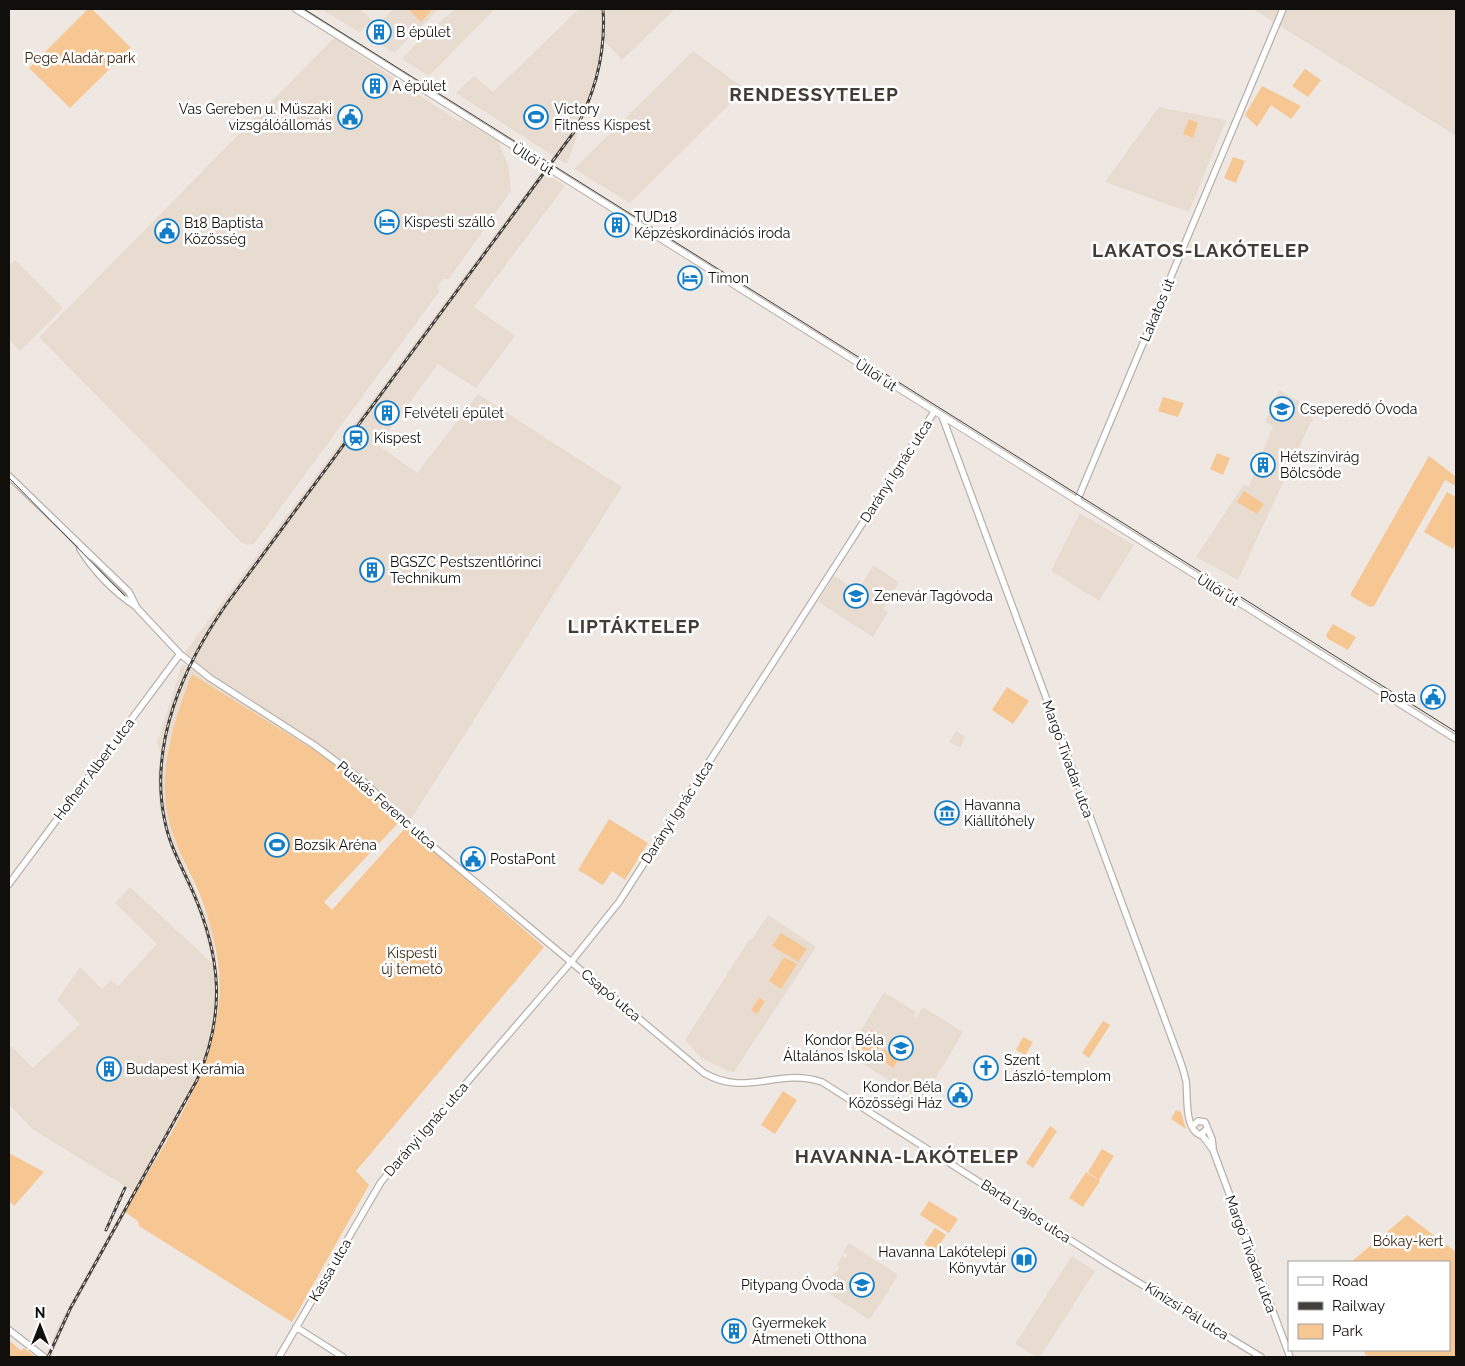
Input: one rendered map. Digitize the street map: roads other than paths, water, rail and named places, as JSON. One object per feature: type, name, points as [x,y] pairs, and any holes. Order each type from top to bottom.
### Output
[{"type":"main road","name":"Üllői út","points":[[296,9],[1456,739]]},
{"type":"street","name":"Lakatos út","points":[[1077,501],[1283,9]]},
{"type":"street","name":"Darányi Ignác utca","points":[[381,1182],[571,962],[619,902],[934,412]]},
{"type":"street","name":"Margó Tivadar utca","points":[[942,416],[1178,1055],[1185,1079],[1187,1103],[1195,1124],[1194,1132],[1202,1135],[1213,1150]]},
{"type":"street","name":"Puskás Ferenc utca","points":[[9,476],[76,543],[96,571],[123,598],[137,608],[180,654],[192,664],[314,745],[364,782],[418,834],[548,942]]},
{"type":"street","name":"Hofherr Albert utca","points":[[9,884],[180,654]]},
{"type":"street","name":"Csapó utca","points":[[548,942],[673,1048]]},
{"type":"street","name":"Barta Lajos utca","points":[[673,1048],[704,1073],[729,1083],[746,1084],[791,1076],[822,1082],[1112,1266]]},
{"type":"street","points":[[1195,1124],[1205,1122],[1207,1130],[1202,1135]]},
{"type":"street","name":"Margó Tivadar utca","points":[[1207,1130],[1212,1139],[1213,1150],[1290,1357]]},
{"type":"street","name":"Kassa utca","points":[[279,1357],[381,1182]]},
{"type":"street","name":"Kinizsi Pál utca","points":[[1112,1266],[1261,1357]]},
{"type":"street","points":[[296,1327],[343,1357]]},
{"type":"street","points":[[9,1330],[44,1357]]},
{"type":"tram line","points":[[304,9],[1456,732]]},
{"type":"tram line","points":[[9,478],[125,596]]},
{"type":"railway","points":[[48,1357],[70,1309],[197,1080],[213,1032],[216,986],[210,940],[193,892],[170,840],[165,822],[161,793],[161,763],[166,734],[184,678],[212,626],[228,602],[574,132],[588,103],[598,72],[603,41],[603,9]]},
{"type":"railway","points":[[106,1230],[125,1188]]},
{"type":"place","name":"B épület","points":[[379,32]]},
{"type":"place","name":"A épület","points":[[375,86]]},
{"type":"place","name":"Vas Gereben u. Műszaki vizsgálóállomás","points":[[350,117]]},
{"type":"place","name":"Victory Fitness Kispest","points":[[536,117]]},
{"type":"place","name":"Kispesti szálló","points":[[387,222]]},
{"type":"place","name":"TUD18 Képzéskordinációs iroda","points":[[617,225]]},
{"type":"place","name":"B18 Baptista Közösség","points":[[167,231]]},
{"type":"place","name":"Timon","points":[[690,278]]},
{"type":"place","name":"Cseperedő Óvoda","points":[[1282,409]]},
{"type":"place","name":"Felvételi épület","points":[[387,413]]},
{"type":"place","name":"Kispest","points":[[356,438]]},
{"type":"place","name":"Hétszínvirág Bölcsőde","points":[[1263,465]]},
{"type":"place","name":"BGSZC Pestszentlőrinci Technikum","points":[[372,570]]},
{"type":"place","name":"Zenevár Tagóvoda","points":[[856,596]]},
{"type":"place","name":"Posta","points":[[1433,697]]},
{"type":"place","name":"Havanna Kiállítóhely","points":[[947,813]]},
{"type":"place","name":"Bozsik Aréna","points":[[277,845]]},
{"type":"place","name":"PostaPont","points":[[473,859]]},
{"type":"place","name":"Kondor Béla Általános Iskola","points":[[901,1048]]},
{"type":"place","name":"Szent László-templom","points":[[986,1068]]},
{"type":"place","name":"Budapest Kerámia","points":[[109,1069]]},
{"type":"place","name":"Kondor Béla Közösségi Ház","points":[[960,1095]]},
{"type":"place","name":"Havanna Lakótelepi Könyvtár","points":[[1024,1260]]},
{"type":"place","name":"Pitypang Óvoda","points":[[862,1285]]},
{"type":"place","name":"Gyermekek Átmeneti Otthona","points":[[734,1331]]},
{"type":"district","name":"RENDESSYTELEP","points":[[814,94]]},
{"type":"district","name":"LAKATOS-LAKÓTELEP","points":[[1201,250]]},
{"type":"district","name":"LIPTÁKTELEP","points":[[634,626]]},
{"type":"district","name":"HAVANNA-LAKÓTELEP","points":[[907,1156]]},
{"type":"park label","name":"Pege Aladár park","points":[[80,58]]},
{"type":"park label","name":"Kispesti új temető","points":[[412,962]]},
{"type":"park label","name":"Bókay-kert","points":[[1408,1241]]}]
